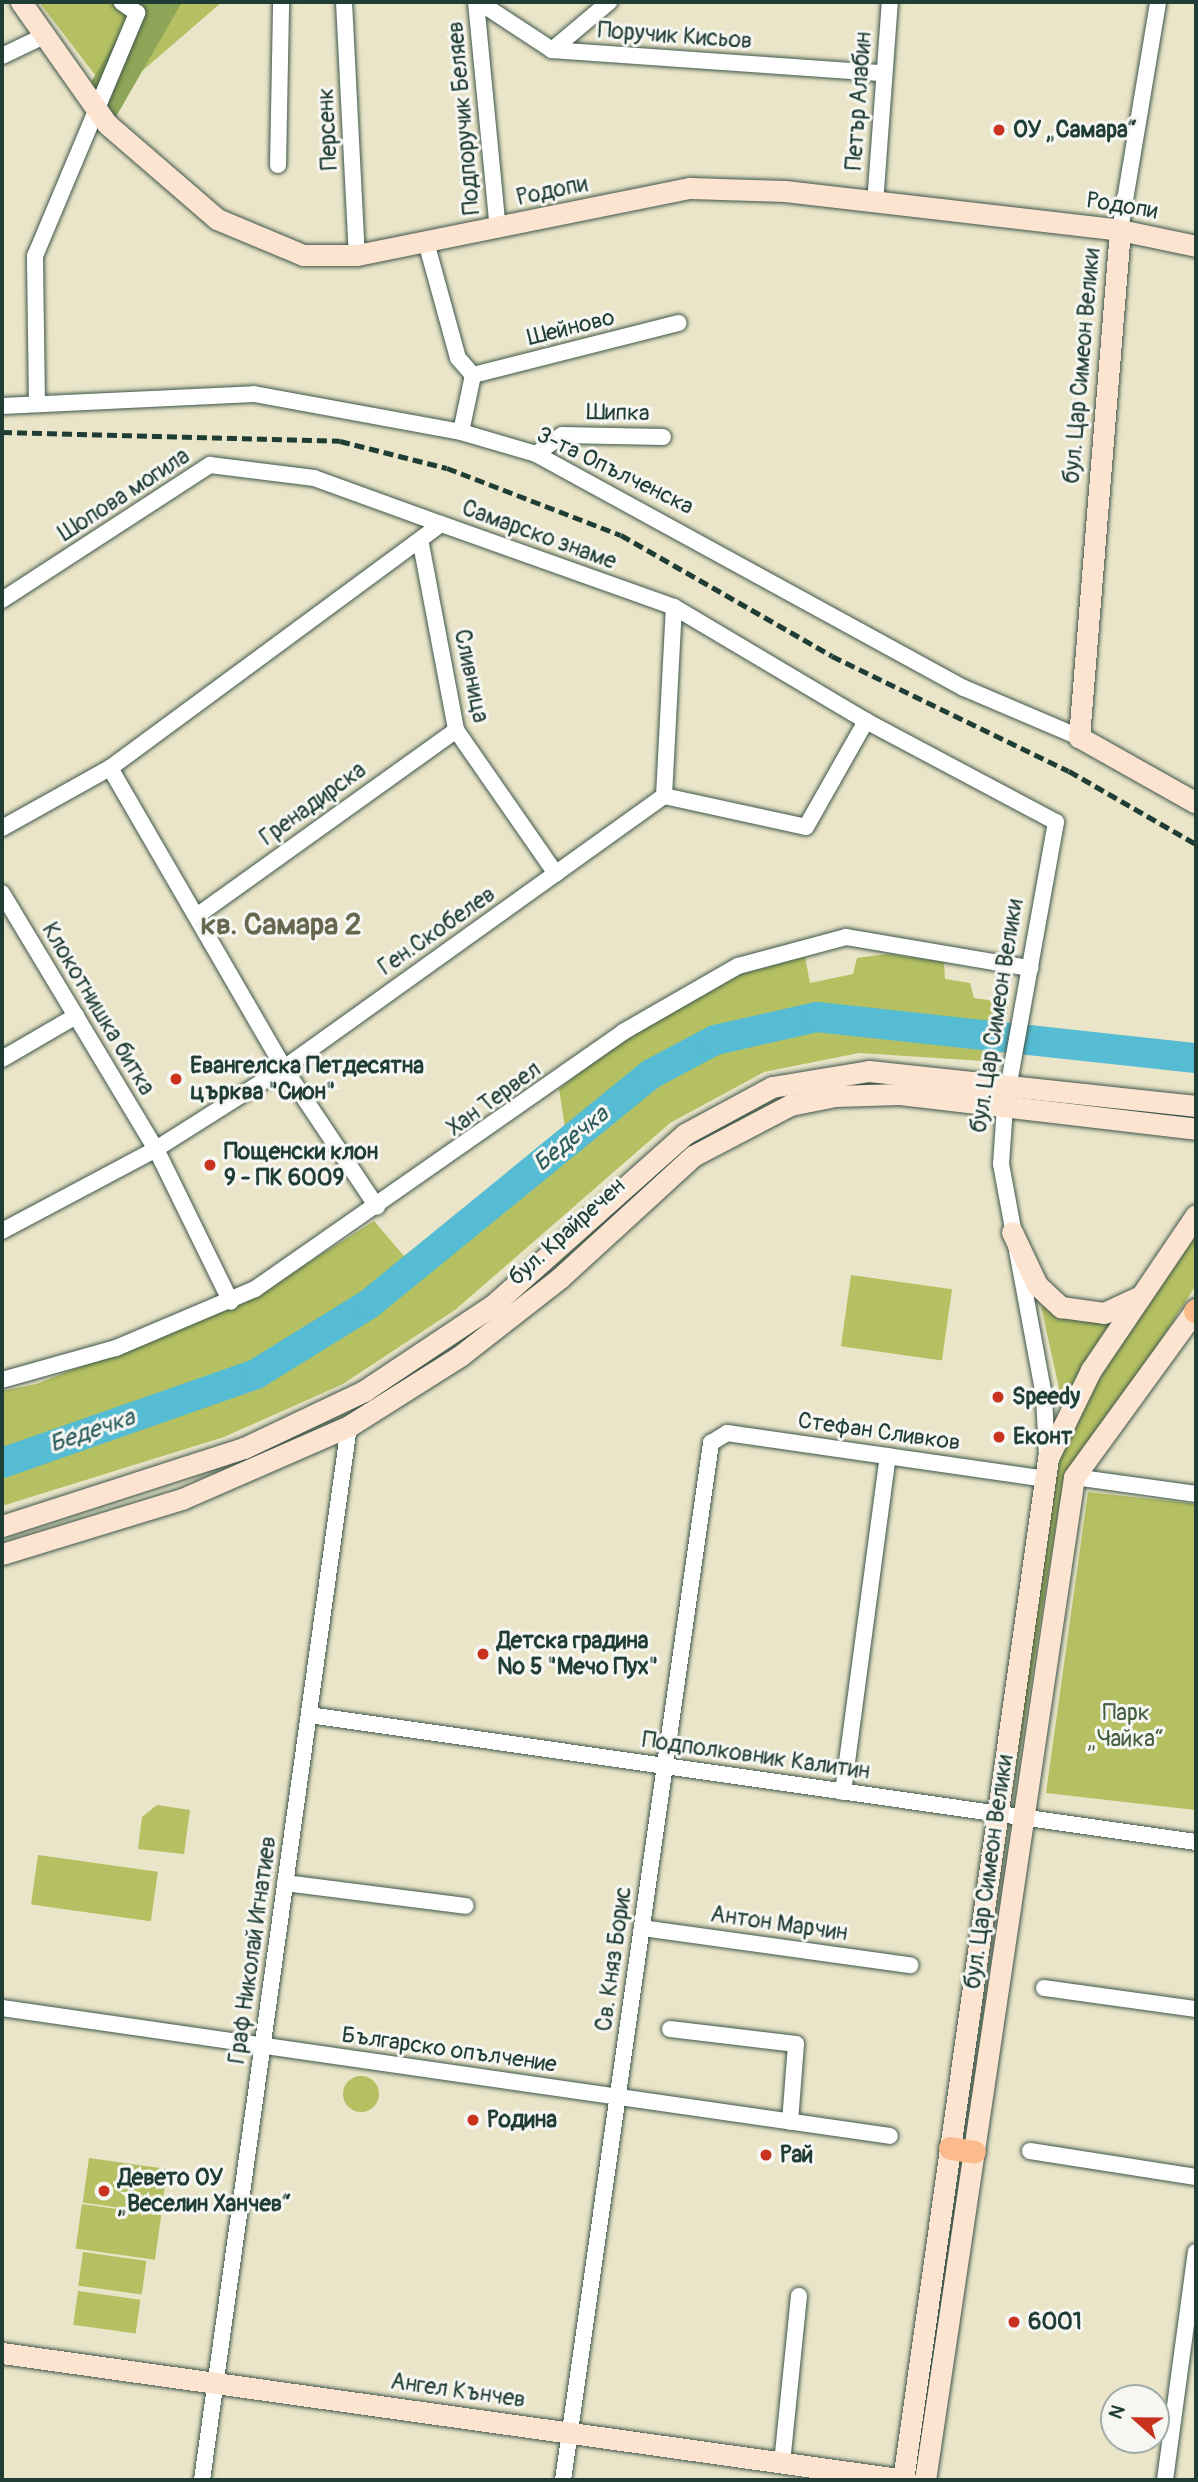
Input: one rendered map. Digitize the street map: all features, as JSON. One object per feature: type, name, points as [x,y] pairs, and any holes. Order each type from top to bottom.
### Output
[{"type":"main road","name":"Родопи","points":[[21,2],[94,111],[217,219],[303,255],[357,255],[498,229],[690,188],[1120,230],[1196,246]]},
{"type":"main road","name":"бул. Цар Симеон Велики","points":[[1079,737],[1120,230]]},
{"type":"main road","points":[[1079,737],[1196,803]]},
{"type":"main road","name":"бул. Крайречен","points":[[2,1526],[244,1448],[364,1391],[493,1305],[685,1134],[754,1094],[850,1071],[1010,1084],[1196,1106]]},
{"type":"main road","name":"бул. Крайречен","points":[[2,1554],[182,1499],[349,1426],[460,1356],[561,1277],[693,1156],[760,1116],[859,1093],[1005,1106],[1196,1129]]},
{"type":"main road","name":"бул. Цар Симеон Велики","points":[[904,2480],[1046,1473],[1069,1409],[1196,1214]]},
{"type":"main road","points":[[1013,1232],[1038,1285],[1061,1307],[1104,1313],[1144,1294]]},
{"type":"main road","name":"бул. Цар Симеон Велики","points":[[925,2480],[1073,1477],[1196,1310]]},
{"type":"main road","points":[[950,2148],[974,2152]]},
{"type":"main road","name":"Ангел Кънчев","points":[[2,2353],[782,2463],[836,2475],[904,2480]]},
{"type":"street","points":[[37,404],[35,256],[137,12],[121,2]]},
{"type":"street","points":[[278,165],[281,2]]},
{"type":"street","name":"Персенк","points":[[344,2],[357,255]]},
{"type":"street","name":"Поручик Кисьов","points":[[477,2],[552,50],[882,73]]},
{"type":"street","name":"Подпоручик Беляев","points":[[477,2],[498,229]]},
{"type":"street","points":[[552,50],[609,2]]},
{"type":"street","name":"Петър Алабин","points":[[875,204],[882,73],[890,2]]},
{"type":"street","name":"бул. Цар Симеон Велики","points":[[1120,230],[1158,2]]},
{"type":"street","points":[[2,56],[44,36]]},
{"type":"street","points":[[426,242],[458,358],[473,374],[461,432]]},
{"type":"street","name":"Шейново","points":[[473,374],[679,323]]},
{"type":"street","name":"3-та Опълченска","points":[[2,405],[254,394],[461,432],[536,454],[964,688],[1079,737]]},
{"type":"street","name":"Шипка","points":[[536,454],[562,435],[663,437]]},
{"type":"street","name":"Шопова могила","points":[[2,600],[210,466],[314,478],[441,524]]},
{"type":"street","name":"Самарско знаме","points":[[2,828],[110,768],[421,544],[441,524],[674,607],[866,721],[1056,822]]},
{"type":"street","name":"Сливница","points":[[421,544],[456,730],[556,874]]},
{"type":"street","points":[[674,607],[664,796],[806,827],[866,721]]},
{"type":"street","name":"Гренадирска","points":[[198,915],[456,730]]},
{"type":"street","points":[[110,768],[198,915],[284,1068],[377,1206]]},
{"type":"street","name":"Ген.Скобелев","points":[[2,1231],[156,1149],[284,1068],[664,796]]},
{"type":"street","name":"бул. Цар Симеон Велики","points":[[1046,1473],[1044,1395],[1001,1164],[1005,1106],[1056,822]]},
{"type":"street","name":"Клокотнишка битка","points":[[2,894],[156,1149],[231,1301]]},
{"type":"street","name":"Хан Тервел","points":[[2,1380],[40,1374],[231,1301],[377,1206],[624,1032],[690,990],[775,952],[846,937],[877,939],[1030,968]]},
{"type":"street","points":[[2,1059],[76,1016]]},
{"type":"street","name":"Граф Николай Игнатиев","points":[[202,2480],[349,1426]]},
{"type":"street","name":"Стефан Сливков","points":[[710,1443],[727,1433],[888,1456],[1046,1473]]},
{"type":"street","name":"Св. Княз Борис","points":[[563,2480],[710,1443]]},
{"type":"street","points":[[844,1791],[888,1456]]},
{"type":"street","points":[[1073,1477],[1196,1494]]},
{"type":"street","name":"Подполковник Калитин","points":[[309,1715],[1196,1842]]},
{"type":"street","points":[[285,1883],[466,1906]]},
{"type":"street","name":"Антон Марчин","points":[[642,1928],[910,1965]]},
{"type":"street","points":[[1044,1988],[1196,2009]]},
{"type":"street","name":"Българско опълчение","points":[[2,2008],[890,2136]]},
{"type":"street","points":[[670,2029],[796,2044],[790,2122]]},
{"type":"street","points":[[1030,2151],[1196,2177]]},
{"type":"street","points":[[1165,2480],[1196,2252]]},
{"type":"street","points":[[782,2463],[799,2296]]},
{"type":"green space","points":[[39,2],[222,2],[112,97]]},
{"type":"green space","points":[[138,2],[182,2],[113,122],[87,89]]},
{"type":"green space","points":[[887,954],[944,962],[945,979],[970,983],[974,998],[1009,1003],[999,1062],[859,1053],[764,1072],[670,1123],[455,1310],[343,1384],[224,1437],[2,1506],[2,1391],[36,1384],[247,1302],[374,1221],[404,1256],[566,1134],[559,1089],[622,1040],[742,974],[805,957],[810,983],[853,974],[857,958]]},
{"type":"green space","points":[[1196,1228],[1196,1285],[1060,1499],[1012,1800],[1054,1471],[1080,1403]]},
{"type":"green space","points":[[851,1275],[952,1289],[942,1360],[841,1346]]},
{"type":"green space","points":[[1041,1306],[1080,1322],[1116,1317],[1066,1395],[1060,1393]]},
{"type":"green space","name":"Парк „Чайка“","points":[[1088,1492],[1196,1504],[1195,1810],[1046,1793]]},
{"type":"green space","points":[[157,1805],[190,1810],[184,1854],[138,1849],[142,1817]]},
{"type":"green space","points":[[38,1855],[158,1872],[151,1921],[31,1905]]},
{"type":"green space","points":[[361,2076],[373,2082],[379,2094],[373,2106],[361,2112],[349,2106],[343,2094],[349,2082]]},
{"type":"green space","points":[[89,2158],[167,2169],[161,2214],[83,2203]]},
{"type":"green space","points":[[82,2204],[161,2215],[155,2260],[76,2249]]},
{"type":"green space","points":[[83,2252],[146,2261],[142,2295],[78,2286]]},
{"type":"green space","points":[[78,2291],[140,2300],[136,2333],[73,2325]]},
{"type":"waterway","name":"Бедечка","points":[[2,1463],[256,1374],[369,1304],[651,1074],[715,1040],[817,1017],[1196,1058]]},
{"type":"railway","points":[[2,432],[340,441],[447,468],[621,535],[832,656],[1069,771],[1196,844]]},
{"type":"place","name":"ОУ „Самара“","points":[[999,130]]},
{"type":"place","name":"Евангелска Петдесятна църква \"Сион\"","points":[[176,1079]]},
{"type":"place","name":"Пощенски клон 9 - ПК 6009","points":[[210,1165]]},
{"type":"place","name":"Speedy","points":[[998,1397]]},
{"type":"place","name":"Еконт","points":[[999,1437]]},
{"type":"place","name":"Детска градина № 5 \"Мечо Пух\"","points":[[483,1654]]},
{"type":"place","name":"Родина","points":[[473,2120]]},
{"type":"place","name":"Рай","points":[[766,2155]]},
{"type":"place","name":"Девето ОУ „Веселин Ханчев“","points":[[104,2191]]},
{"type":"place","name":"6001","points":[[1014,2322]]},
{"type":"district","name":"кв. Самара 2","points":[[281,925]]}]
